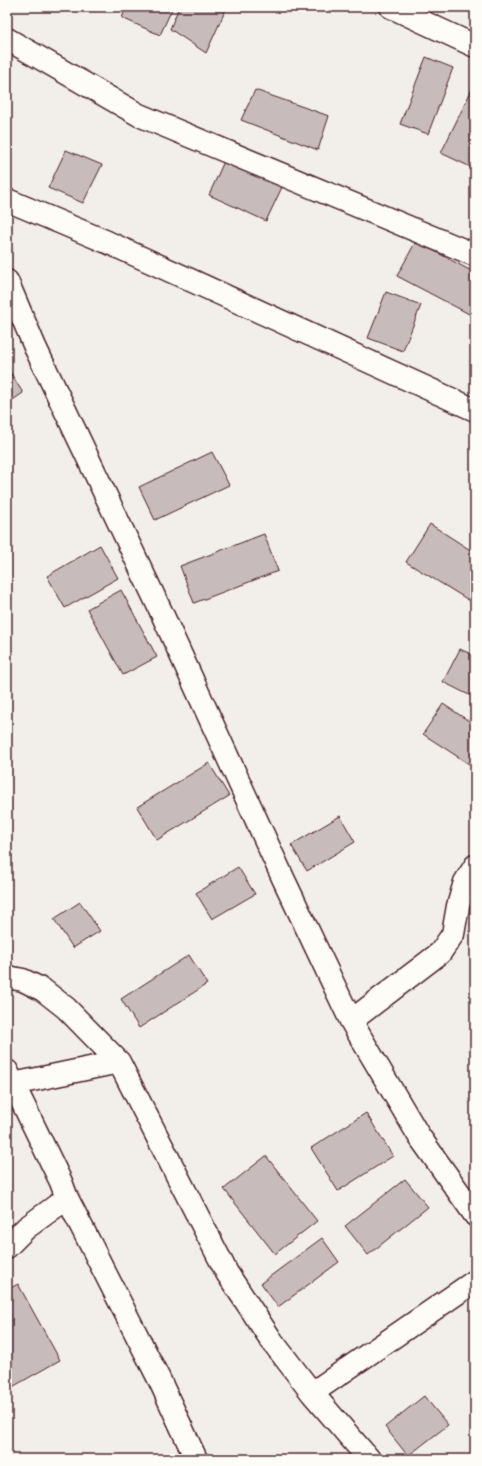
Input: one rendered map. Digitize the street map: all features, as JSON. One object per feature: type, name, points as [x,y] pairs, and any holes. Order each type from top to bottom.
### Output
[{"type":"street","points":[[390,7],[475,46]]},
{"type":"street","points":[[7,39],[139,116],[475,254]]},
{"type":"street","points":[[7,200],[107,242],[475,410]]},
{"type":"street","points":[[7,281],[35,347],[158,605],[350,1021],[419,1136],[475,1215]]},
{"type":"street","points":[[350,1021],[440,954],[453,934],[458,906],[465,882],[475,866]]},
{"type":"street","points":[[7,977],[23,980],[44,990],[66,1008],[119,1062],[227,1273],[272,1341],[312,1393],[369,1459]]},
{"type":"street","points":[[119,1062],[10,1077],[61,1182],[67,1198],[159,1379],[196,1459]]},
{"type":"street","points":[[7,1247],[26,1228],[67,1198]]},
{"type":"street","points":[[312,1393],[475,1281]]},
{"type":"building","points":[[126,7],[173,7],[160,35],[122,18]]},
{"type":"building","points":[[179,7],[227,7],[206,53],[170,29]]},
{"type":"building","points":[[426,57],[453,68],[428,134],[400,124]]},
{"type":"building","points":[[475,83],[475,169],[441,153]]},
{"type":"building","points":[[255,90],[329,116],[318,150],[241,120]]},
{"type":"building","points":[[66,150],[102,165],[83,203],[48,188]]},
{"type":"building","points":[[225,159],[283,185],[266,221],[209,195]]},
{"type":"building","points":[[416,241],[475,273],[475,307],[471,315],[397,276]]},
{"type":"building","points":[[386,292],[421,305],[403,351],[368,338]]},
{"type":"building","points":[[7,367],[23,393],[7,404]]},
{"type":"building","points":[[212,452],[229,485],[155,520],[139,487]]},
{"type":"building","points":[[430,524],[475,553],[475,604],[406,562]]},
{"type":"building","points":[[264,534],[278,571],[194,603],[180,566]]},
{"type":"building","points":[[100,545],[118,578],[65,608],[47,576]]},
{"type":"building","points":[[121,590],[157,657],[123,675],[87,609]]},
{"type":"building","points":[[460,649],[475,656],[475,698],[443,682]]},
{"type":"building","points":[[443,704],[475,725],[475,768],[423,734]]},
{"type":"building","points":[[209,763],[229,796],[157,840],[137,807]]},
{"type":"building","points":[[340,816],[355,842],[307,871],[291,845]]},
{"type":"building","points":[[238,867],[255,894],[212,919],[196,893]]},
{"type":"building","points":[[80,902],[100,931],[73,948],[54,919]]},
{"type":"building","points":[[189,955],[207,984],[139,1028],[121,999]]},
{"type":"building","points":[[366,1113],[393,1156],[338,1191],[311,1148]]},
{"type":"building","points":[[266,1156],[317,1221],[275,1254],[224,1189]]},
{"type":"building","points":[[405,1179],[428,1207],[368,1255],[345,1226]]},
{"type":"building","points":[[322,1238],[339,1262],[278,1307],[261,1283]]},
{"type":"building","points":[[18,1284],[60,1360],[7,1390],[7,1290]]},
{"type":"building","points":[[424,1396],[448,1425],[408,1456],[385,1427]]}]
